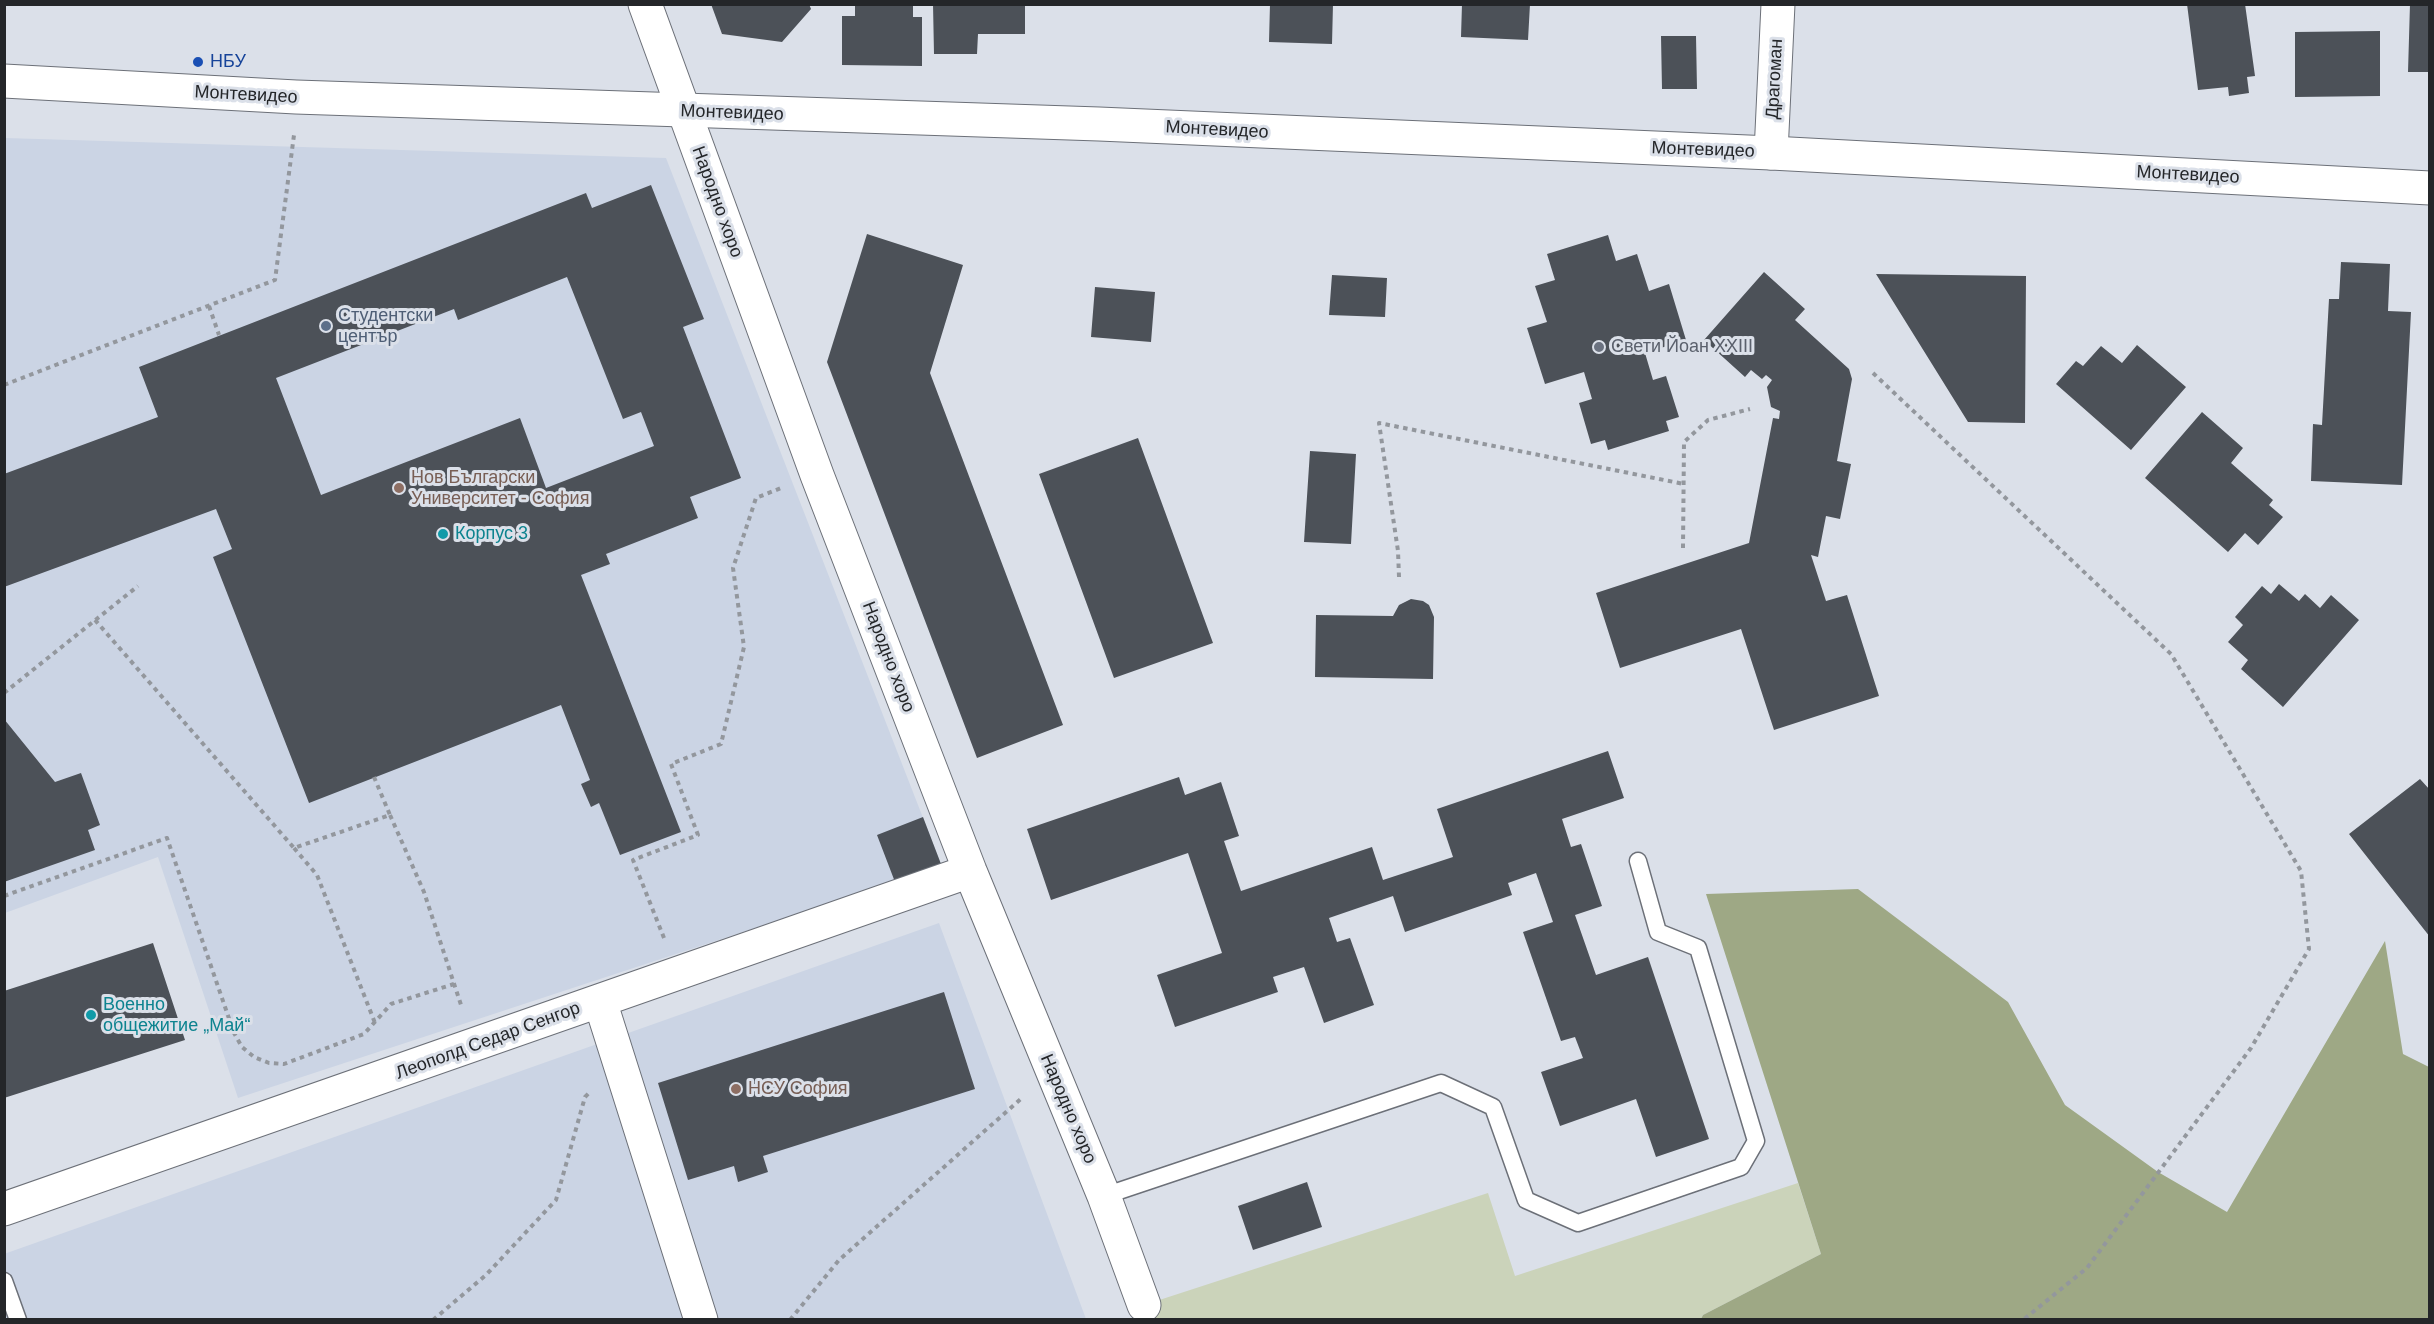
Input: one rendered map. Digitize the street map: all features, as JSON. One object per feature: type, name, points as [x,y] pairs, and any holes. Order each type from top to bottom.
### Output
[{"type":"street","name":"Народно хоро","points":[[645,4],[817,475],[970,872],[1104,1196],[1144,1305]]},
{"type":"street","name":"Драгоман","points":[[1771,153],[1778,4]]},
{"type":"street","name":"Монтевидео","points":[[4,81],[296,98],[1099,124],[1771,153],[2430,189]]},
{"type":"street","name":"Леополд Седар Сенгор","points":[[4,1209],[970,872]]},
{"type":"street","points":[[600,1001],[701,1320]]},
{"type":"lane","points":[[1104,1196],[1441,1083],[1493,1107],[1526,1200],[1578,1223],[1741,1167],[1756,1141],[1698,948],[1658,932],[1638,861]]},
{"type":"lane","points":[[4,1281],[18,1320]]},
{"type":"path","points":[[4,385],[275,280],[294,135]]},
{"type":"path","points":[[209,306],[219,335]]},
{"type":"path","points":[[1873,373],[2171,654],[2301,871],[2309,950],[2251,1048],[2087,1268],[2023,1320]]},
{"type":"path","points":[[1683,548],[1684,442],[1708,420],[1750,409]]},
{"type":"path","points":[[1399,577],[1398,551],[1378,423],[1683,484]]},
{"type":"path","points":[[679,975],[633,860],[698,835],[671,764],[721,744],[744,647],[733,568],[756,498],[817,475]]},
{"type":"path","points":[[4,693],[138,586]]},
{"type":"path","points":[[95,620],[317,875],[375,1023]]},
{"type":"path","points":[[374,777],[424,892],[474,1046]]},
{"type":"path","points":[[294,848],[390,814]]},
{"type":"path","points":[[4,896],[167,838],[234,1033],[248,1052],[268,1063],[284,1064],[364,1034],[391,1004],[454,984]]},
{"type":"path","points":[[433,1320],[486,1275],[556,1200],[585,1097],[619,1059]]},
{"type":"path","points":[[790,1320],[839,1260],[1052,1071]]},
{"type":"shaded area","name":"Нов Български Университет - София","points":[[5,138],[666,158],[941,864],[895,882],[238,1098],[158,857],[5,913]]},
{"type":"shaded area","name":"НСУ София","points":[[939,923],[1086,1319],[5,1319],[4,1254]]},
{"type":"green space","points":[[1858,889],[2008,1002],[2065,1105],[2158,1172],[2227,1212],[2385,941],[2403,1054],[2429,1067],[2429,1319],[1701,1319],[1703,1315],[1821,1254],[1706,894]]},
{"type":"green space","points":[[1798,1183],[1821,1254],[1703,1315],[1701,1319],[1151,1320],[1144,1305],[1488,1193],[1515,1276]]},
{"type":"building","points":[[711,4],[809,4],[811,9],[782,42],[722,34]]},
{"type":"building","points":[[855,4],[913,4],[913,17],[922,17],[922,66],[842,65],[842,16],[855,16]]},
{"type":"building","points":[[933,4],[1025,4],[1025,34],[978,34],[977,54],[934,54]]},
{"type":"building","points":[[1270,4],[1333,4],[1332,44],[1269,42]]},
{"type":"building","points":[[1462,4],[1530,4],[1528,40],[1461,37]]},
{"type":"building","points":[[2187,4],[2245,4],[2255,76],[2247,77],[2249,93],[2229,96],[2228,87],[2198,90]]},
{"type":"building","points":[[2410,4],[2430,4],[2430,72],[2408,72]]},
{"type":"building","points":[[2380,31],[2380,96],[2295,97],[2295,32]]},
{"type":"building","points":[[1661,36],[1696,36],[1697,89],[1662,89]]},
{"type":"building","name":"Корпус 3","points":[[651,185],[704,319],[683,327],[741,478],[690,497],[698,518],[606,554],[610,564],[581,575],[681,832],[620,855],[599,803],[591,807],[581,784],[590,780],[561,705],[309,803],[213,557],[232,549],[216,509],[4,587],[4,474],[158,417],[139,367],[586,193],[592,208]],"holes":[[[567,277],[623,419],[641,412],[654,446],[546,488],[520,418],[321,495],[276,378],[454,309],[458,320]]]},
{"type":"building","points":[[867,234],[963,265],[930,373],[1063,725],[977,758],[827,362]]},
{"type":"building","name":"Свети Йоан XXIII","points":[[1608,235],[1616,261],[1637,254],[1649,291],[1669,284],[1686,340],[1645,353],[1653,380],[1666,376],[1679,417],[1666,421],[1669,431],[1608,450],[1605,440],[1591,444],[1579,403],[1592,399],[1584,372],[1545,384],[1527,328],[1547,322],[1535,286],[1555,280],[1547,254]]},
{"type":"building","points":[[2341,262],[2390,264],[2388,311],[2411,312],[2402,485],[2311,481],[2313,424],[2322,425],[2329,299],[2339,299]]},
{"type":"building","points":[[1764,272],[1805,309],[1795,320],[1849,369],[1852,379],[1837,461],[1851,464],[1840,519],[1826,516],[1818,557],[1811,555],[1826,601],[1847,595],[1879,696],[1774,730],[1741,629],[1620,668],[1596,593],[1749,543],[1773,418],[1779,419],[1780,411],[1771,407],[1767,387],[1772,380],[1766,375],[1762,379],[1751,370],[1745,377],[1704,340]]},
{"type":"building","points":[[1876,274],[2026,276],[2025,423],[1968,422]]},
{"type":"building","points":[[1332,275],[1387,278],[1385,317],[1329,315]]},
{"type":"building","points":[[1095,287],[1155,292],[1151,342],[1091,337]]},
{"type":"building","points":[[2137,345],[2186,387],[2131,450],[2056,384],[2076,361],[2083,366],[2101,346],[2122,363]]},
{"type":"building","points":[[2202,412],[2243,448],[2231,463],[2273,500],[2269,505],[2283,517],[2258,545],[2245,533],[2228,552],[2145,478]]},
{"type":"building","points":[[1138,438],[1213,643],[1114,678],[1039,474]]},
{"type":"building","points":[[1310,451],[1356,454],[1351,544],[1304,542]]},
{"type":"building","points":[[2279,584],[2299,601],[2305,594],[2320,608],[2331,595],[2359,620],[2283,707],[2241,669],[2248,660],[2228,642],[2243,625],[2235,617],[2262,586],[2271,594]]},
{"type":"building","points":[[1411,599],[1423,601],[1429,605],[1434,617],[1433,679],[1315,677],[1316,615],[1393,616],[1399,605]]},
{"type":"building","points":[[4,719],[55,782],[81,773],[100,825],[88,830],[95,850],[4,882]]},
{"type":"building","points":[[1608,751],[1624,798],[1562,819],[1571,847],[1581,844],[1602,906],[1575,915],[1596,975],[1648,957],[1709,1139],[1656,1157],[1636,1099],[1560,1126],[1541,1072],[1583,1058],[1575,1037],[1561,1041],[1523,932],[1553,922],[1536,873],[1508,883],[1512,895],[1405,932],[1393,896],[1329,918],[1337,942],[1350,938],[1374,1005],[1324,1023],[1304,967],[1273,977],[1278,992],[1175,1027],[1157,975],[1222,953],[1188,853],[1051,900],[1027,829],[1179,777],[1185,795],[1221,782],[1239,836],[1224,841],[1241,891],[1372,847],[1383,880],[1453,857],[1437,809]]},
{"type":"building","points":[[2420,779],[2430,790],[2430,937],[2349,834]]},
{"type":"building","points":[[923,817],[941,864],[895,882],[877,835]]},
{"type":"building","name":"Военно общежитие „Май“","points":[[153,943],[185,1040],[4,1098],[4,991]]},
{"type":"building","points":[[944,992],[975,1089],[763,1156],[768,1172],[738,1182],[734,1166],[688,1180],[658,1083]]},
{"type":"building","points":[[1307,1182],[1322,1227],[1253,1250],[1238,1206]]},
{"type":"place","name":"НБУ","points":[[198,62]]},
{"type":"place","name":"Студентски център","points":[[326,326]]},
{"type":"place","name":"Свети Йоан XXIII","points":[[1599,347]]},
{"type":"place","name":"Нов Български Университет - София","points":[[399,488]]},
{"type":"place","name":"Корпус 3","points":[[443,534]]},
{"type":"place","name":"Военно общежитие „Май“","points":[[91,1015]]},
{"type":"place","name":"НСУ София","points":[[736,1089]]}]
